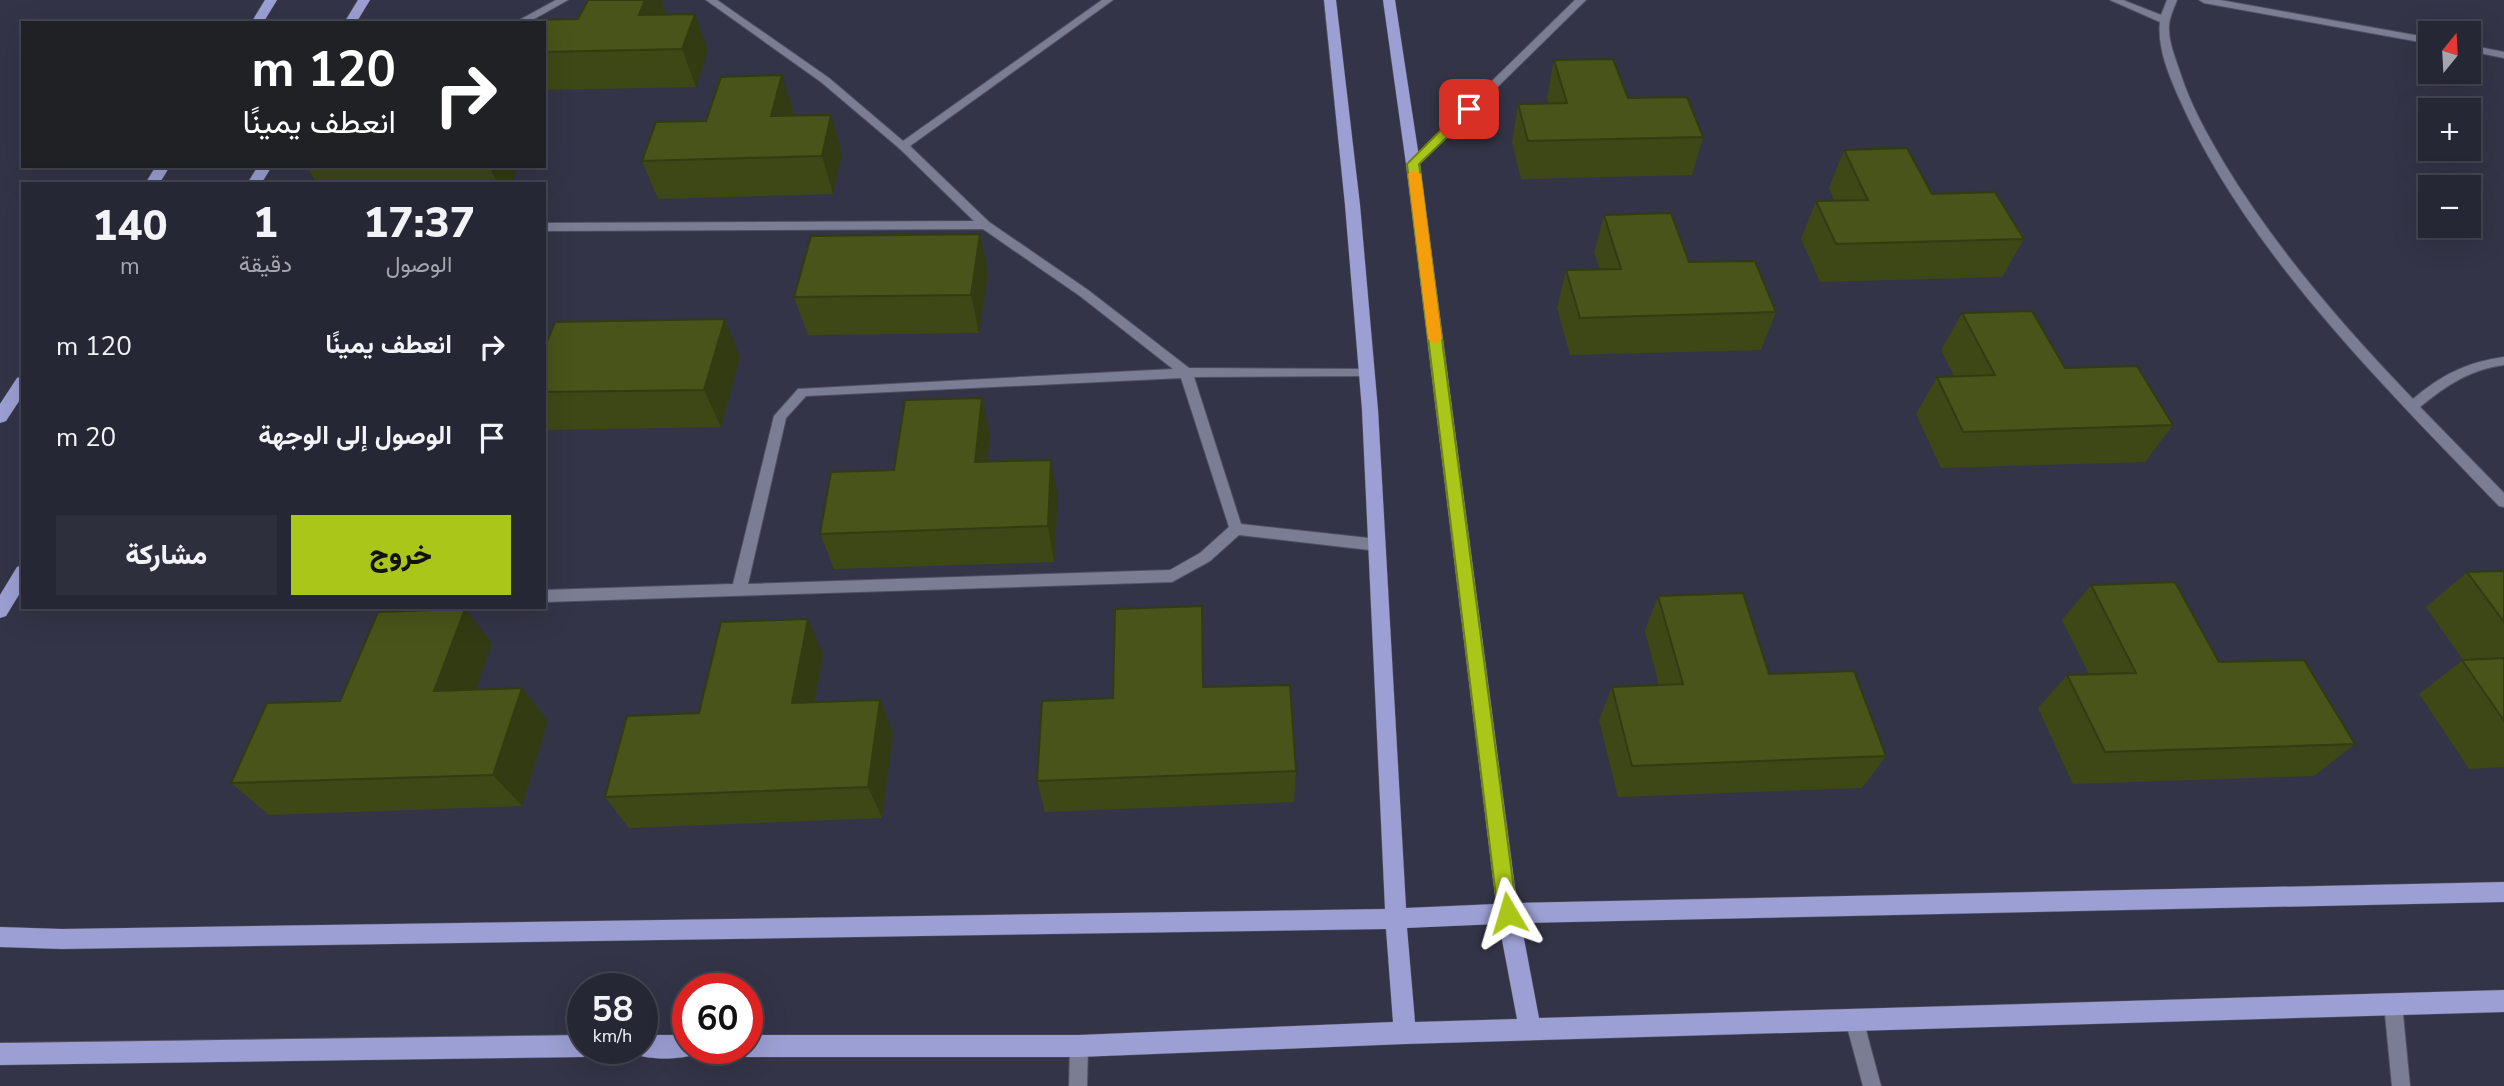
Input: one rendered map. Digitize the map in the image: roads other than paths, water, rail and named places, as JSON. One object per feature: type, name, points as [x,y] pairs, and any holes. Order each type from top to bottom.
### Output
[{"type":"main road","points":[[258,21],[271,0]]},
{"type":"main road","points":[[352,21],[364,0]]},
{"type":"main road","points":[[1330,0],[1353,189],[1378,545],[1394,919],[1405,1032]]},
{"type":"main road","points":[[1389,0],[1413,164],[1508,913],[1530,1029]]},
{"type":"main road","points":[[0,417],[21,385]]},
{"type":"main road","points":[[0,611],[21,575]]},
{"type":"main road","points":[[0,937],[62,939],[1394,919],[1508,913],[2504,892]]},
{"type":"main road","points":[[763,1046],[1079,1046],[1405,1032],[2504,1001]]},
{"type":"main road","points":[[0,1054],[567,1046]]},
{"type":"street","points":[[523,21],[563,0]]},
{"type":"street","points":[[711,0],[825,80],[903,146],[985,225],[1084,293],[1186,373],[1236,529]]},
{"type":"street","points":[[903,146],[1108,0]]},
{"type":"street","points":[[1413,164],[1581,0]]},
{"type":"street","points":[[2115,0],[2164,20]]},
{"type":"street","points":[[2172,0],[2164,20],[2165,40],[2177,83],[2204,141],[2247,209],[2315,296],[2412,407],[2504,502]]},
{"type":"street","points":[[2204,0],[2418,39]]},
{"type":"street","points":[[2482,51],[2504,55]]},
{"type":"street","points":[[546,227],[985,225]]},
{"type":"street","points":[[2412,407],[2446,377],[2479,364],[2504,361]]},
{"type":"street","points":[[738,590],[780,416],[803,392],[1186,373],[1366,372]]},
{"type":"street","points":[[546,596],[1172,576],[1205,557],[1236,529],[1378,545]]},
{"type":"street","points":[[2393,1004],[2401,1086]]},
{"type":"street","points":[[1854,1019],[1872,1086]]},
{"type":"street","points":[[1078,1086],[1079,1046]]}]
